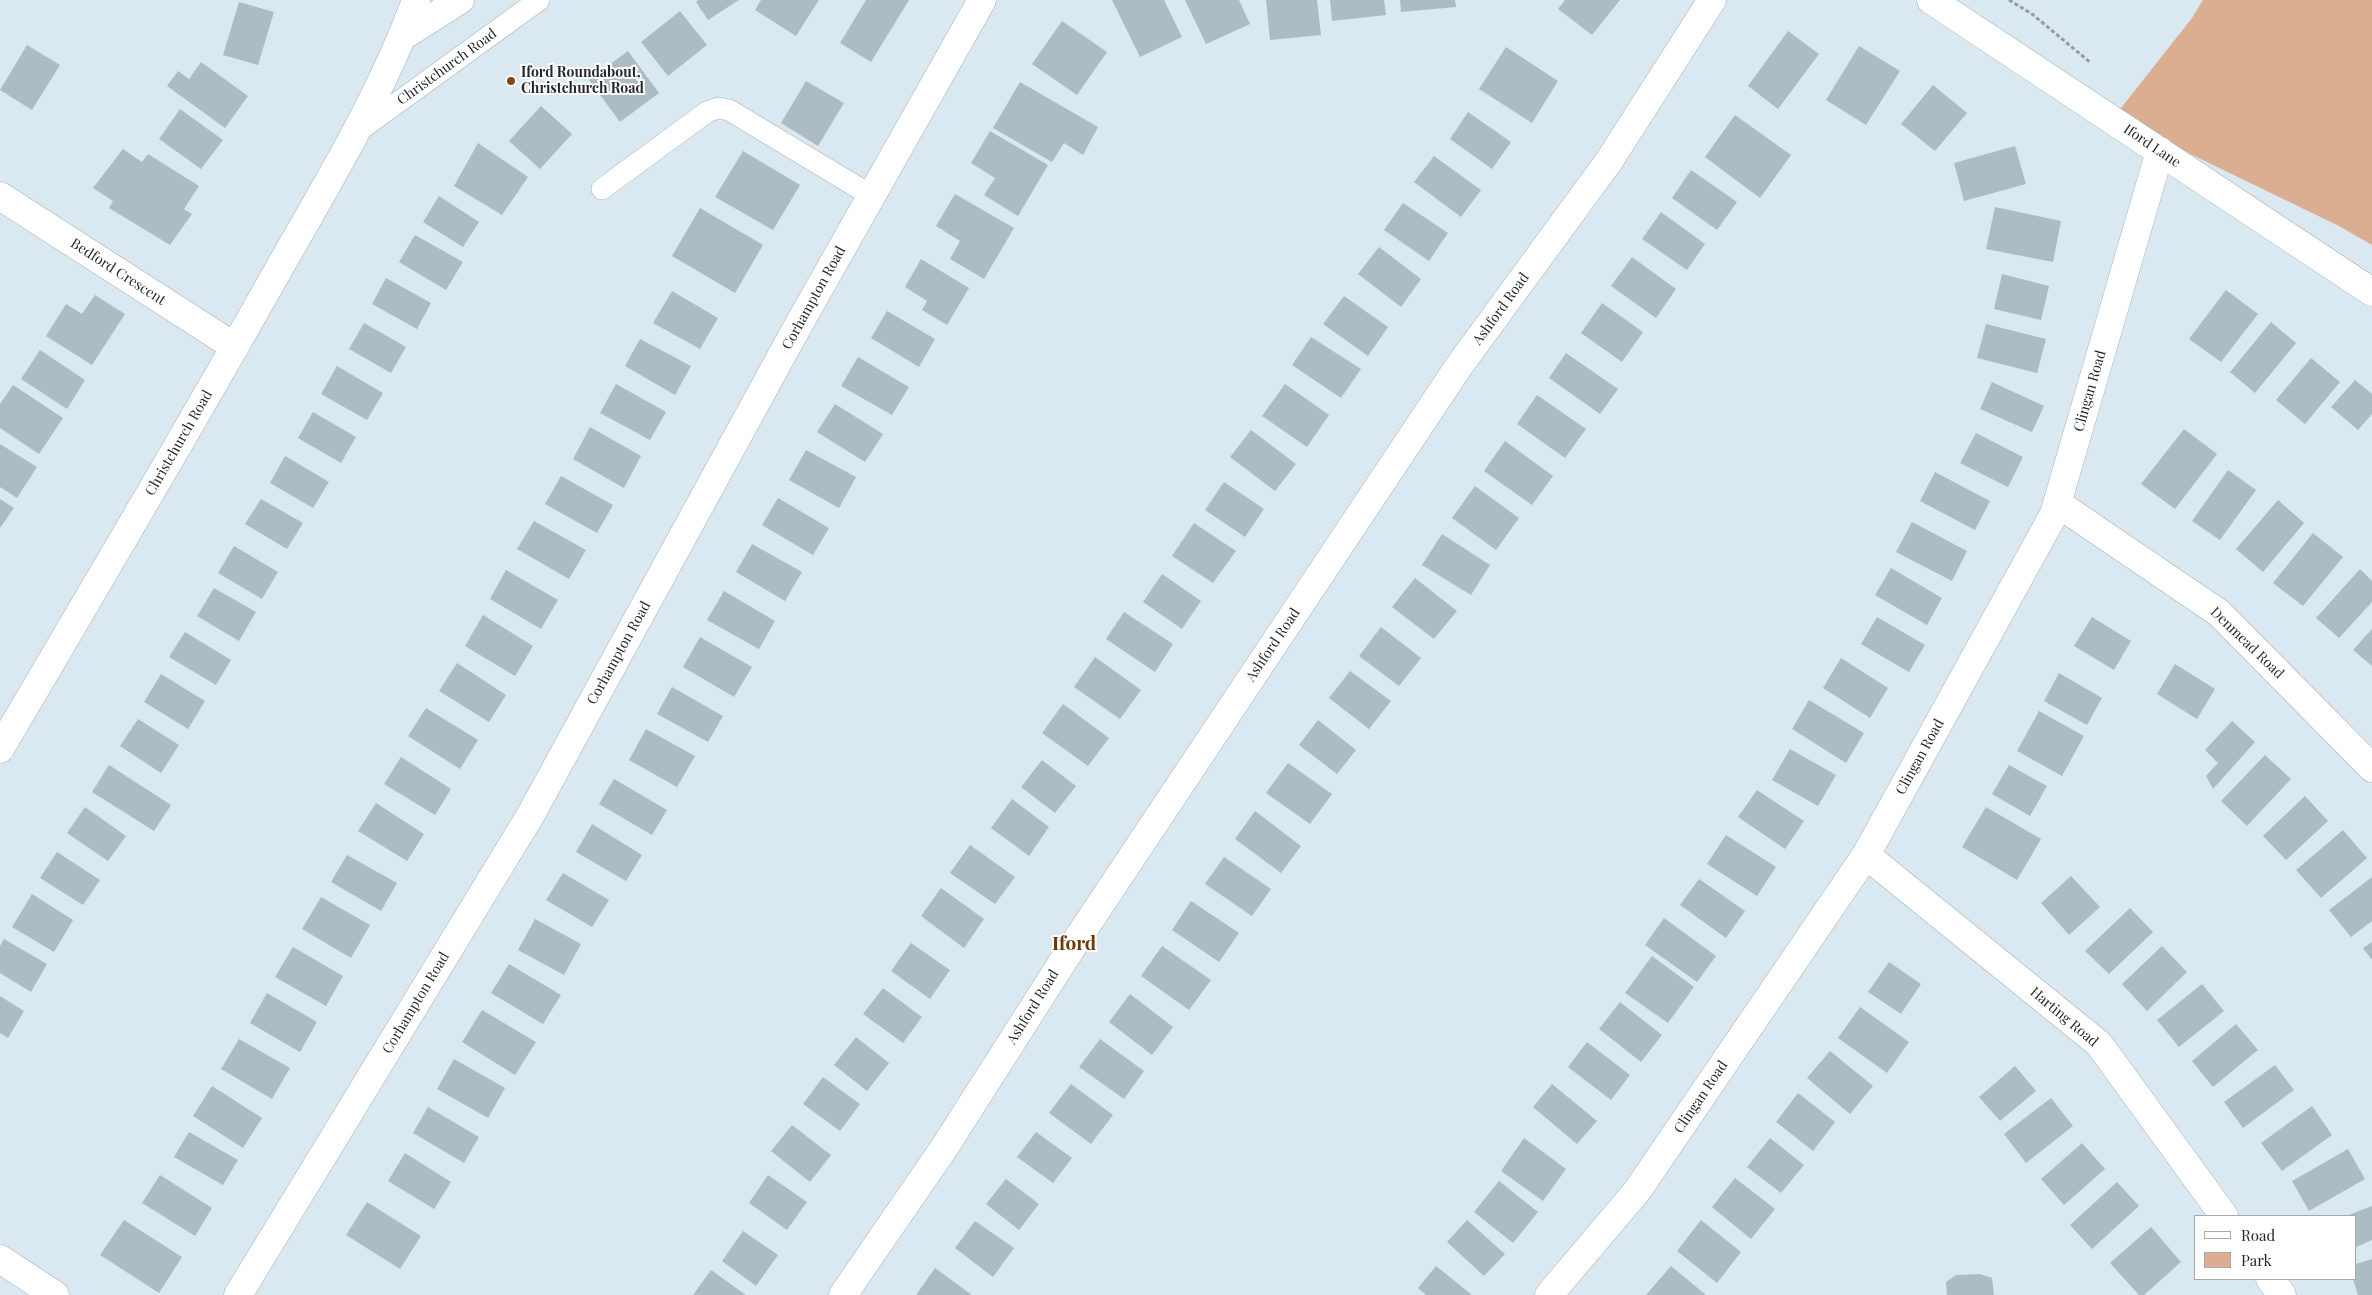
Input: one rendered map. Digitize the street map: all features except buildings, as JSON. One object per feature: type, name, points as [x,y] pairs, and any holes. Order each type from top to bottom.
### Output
[{"type":"street","name":"Christchurch Road","points":[[0,749],[235,347],[354,134],[403,36],[416,0]]},
{"type":"street","points":[[403,36],[460,0]]},
{"type":"street","name":"Corhampton Road","points":[[238,1295],[530,816],[794,332],[982,0]]},
{"type":"street","name":"Ashford Road","points":[[843,1295],[944,1148],[1074,944],[1459,366],[1609,161],[1712,0]]},
{"type":"street","name":"Iford Lane","points":[[1931,0],[2372,292]]},
{"type":"street","name":"Clingan Road","points":[[1549,1295],[1637,1191],[1866,855],[2054,514],[2160,152]]},
{"type":"street","name":"Bedford Crescent","points":[[0,196],[235,347]]},
{"type":"street","name":"Denmead Road","points":[[2057,503],[2219,612],[2372,768]]},
{"type":"street","name":"Harting Road","points":[[1866,855],[2099,1044],[2223,1215]]},
{"type":"street","points":[[0,1259],[55,1295]]},
{"type":"street","points":[[2271,1280],[2282,1295]]},
{"type":"lane","name":"Christchurch Road","points":[[354,134],[539,0]]},
{"type":"lane","points":[[602,189],[707,112],[718,108],[729,110],[872,196]]},
{"type":"green space","points":[[2203,0],[2372,0],[2372,245],[2339,226],[2114,117],[2192,18]]},
{"type":"place","name":"Iford Roundabout, Christchurch Road","points":[[511,81]]},
{"type":"district","name":"Iford","points":[[1074,944]]}]
